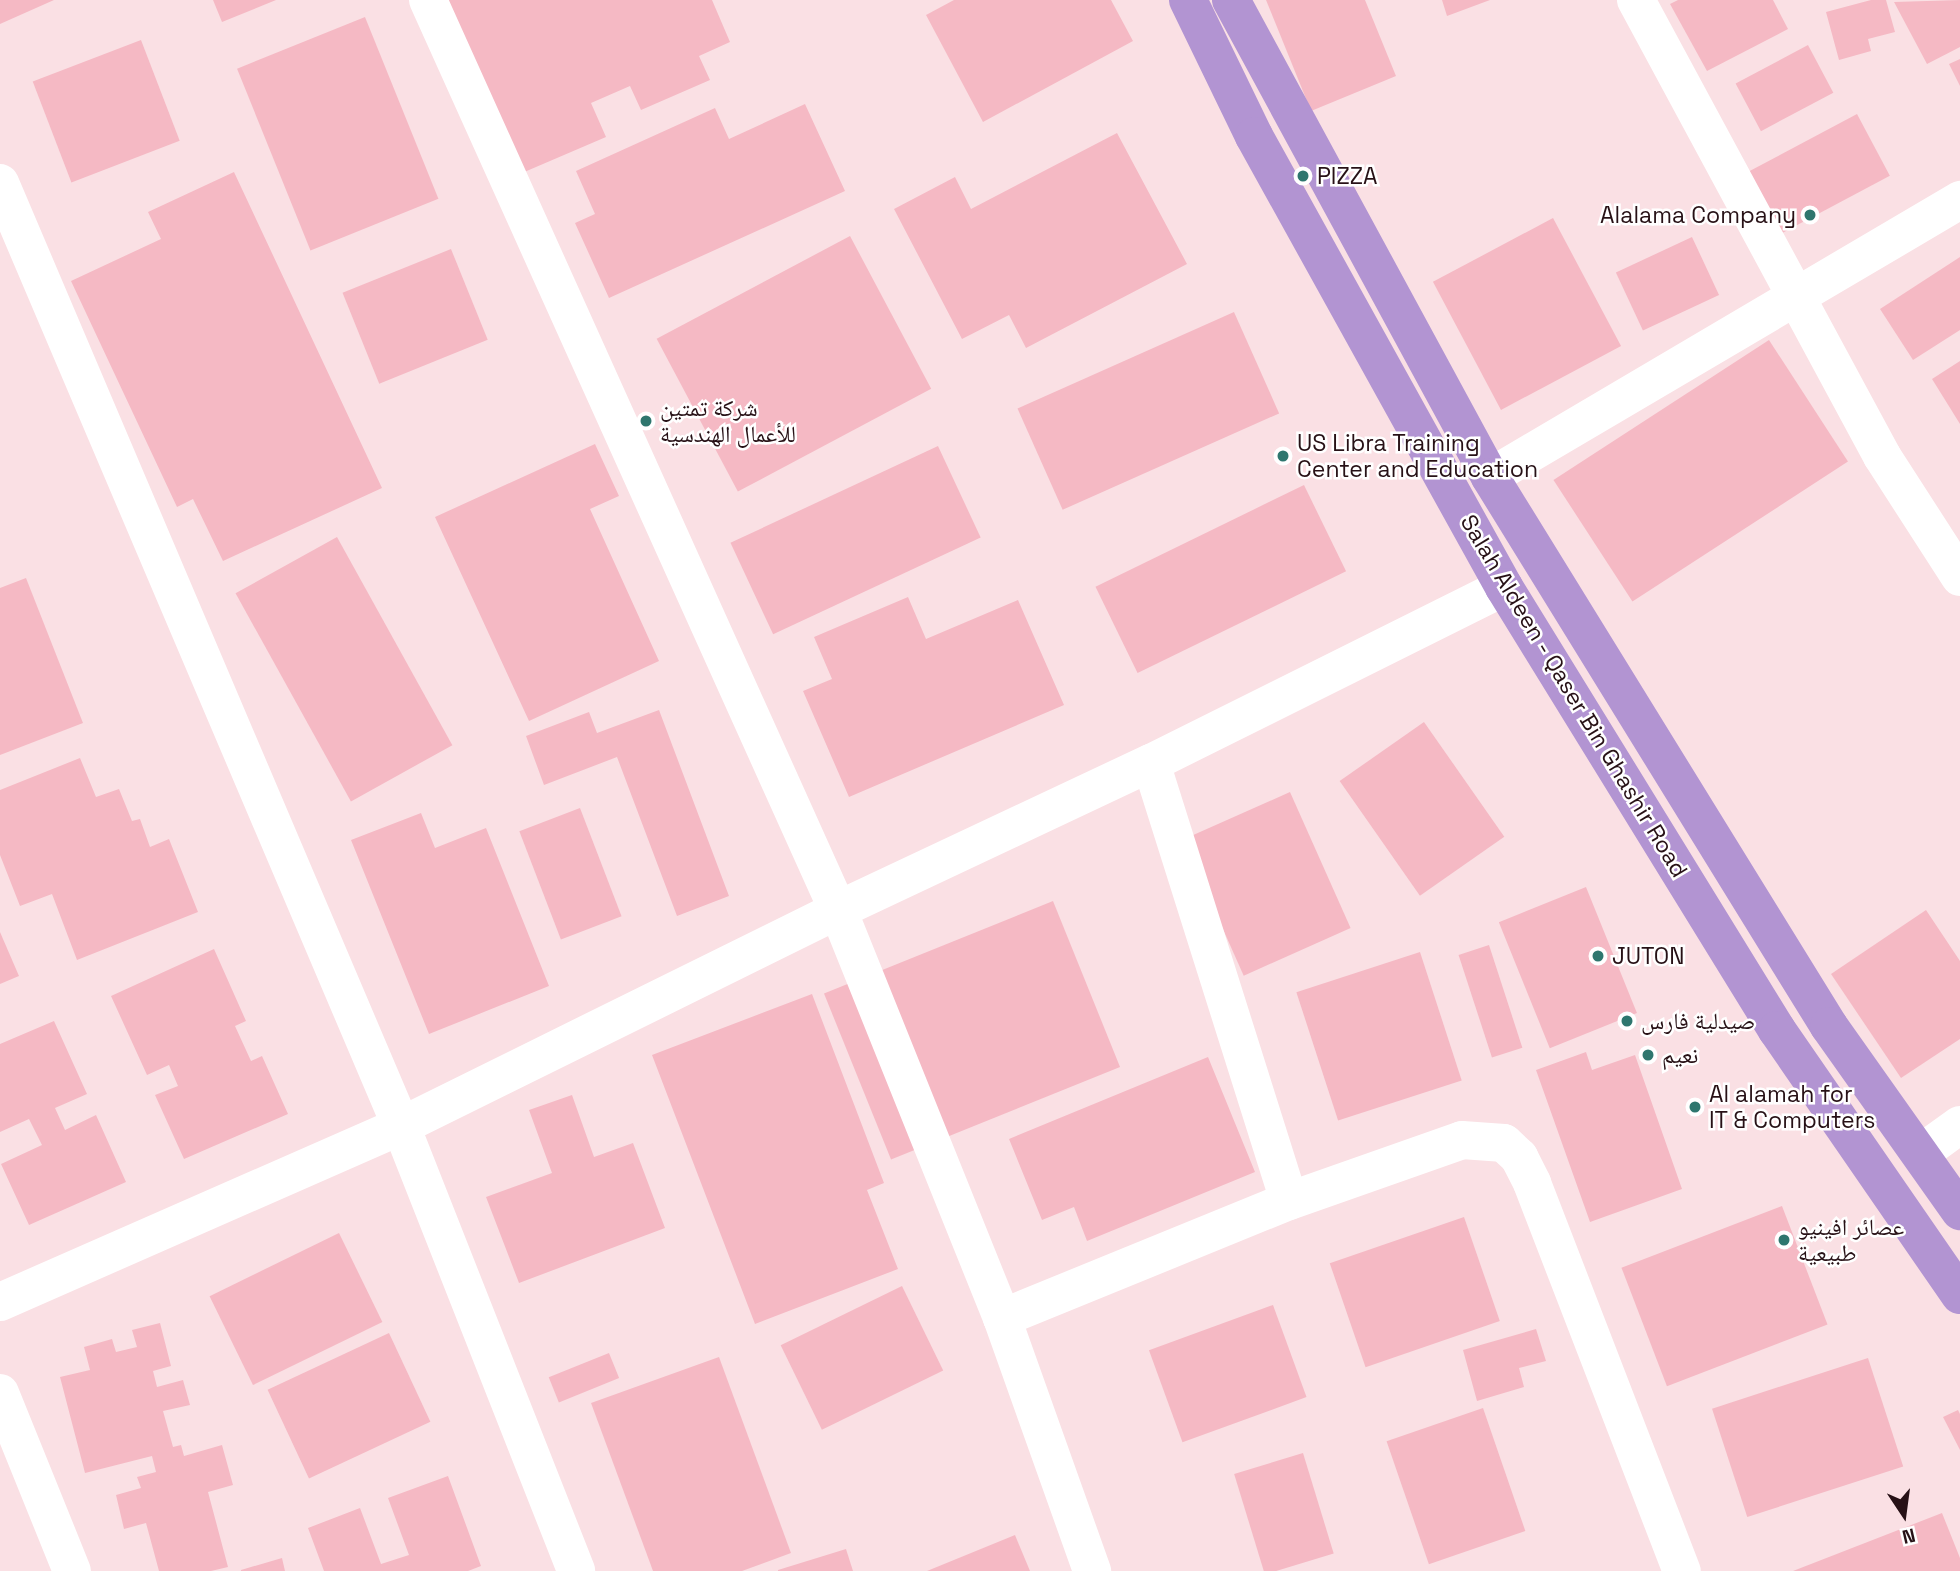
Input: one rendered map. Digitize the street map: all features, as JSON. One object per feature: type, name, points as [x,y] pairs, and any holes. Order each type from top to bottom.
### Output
[{"type":"highway","name":"Salah Aldeen - Qaser Bin Ghashir Road","points":[[1188,0],[1254,136],[1504,587],[1777,1030],[1960,1295]]},
{"type":"highway","name":"Salah Aldeen - Qaser Bin Ghashir Road","points":[[1231,0],[1490,477],[1829,1026],[1960,1211]]},
{"type":"street","points":[[428,0],[838,910],[1002,1318],[1092,1571]]},
{"type":"street","points":[[1636,0],[1882,456],[1960,577]]},
{"type":"street","points":[[0,183],[12,245],[401,1126],[576,1571]]},
{"type":"street","points":[[1490,477],[1960,200]]},
{"type":"street","points":[[0,1302],[401,1126],[838,910],[1151,763],[1504,587]]},
{"type":"street","points":[[1151,763],[1289,1201]]},
{"type":"street","points":[[1921,1153],[1960,1125]]},
{"type":"street","points":[[1002,1318],[1289,1201],[1462,1140],[1504,1143],[1519,1157],[1682,1571]]},
{"type":"street","points":[[0,1393],[72,1571]]},
{"type":"building","points":[[0,0],[54,0],[0,24]]},
{"type":"building","points":[[213,0],[276,0],[222,22]]},
{"type":"building","points":[[416,0],[712,0],[730,42],[699,56],[710,80],[641,110],[630,86],[591,103],[606,137],[492,186]]},
{"type":"building","points":[[954,0],[1111,0],[1133,41],[983,122],[926,15]]},
{"type":"building","points":[[1266,0],[1365,0],[1396,76],[1311,111]]},
{"type":"building","points":[[1442,0],[1490,0],[1447,16]]},
{"type":"building","points":[[1678,0],[1773,0],[1788,29],[1707,71],[1670,4]]},
{"type":"building","points":[[1871,0],[1886,0],[1895,32],[1868,39],[1871,51],[1839,60],[1826,12]]},
{"type":"building","points":[[1960,0],[1960,47],[1927,64],[1894,2]]},
{"type":"building","points":[[365,17],[438,199],[310,250],[237,69]]},
{"type":"building","points":[[141,40],[180,141],[71,182],[33,82]]},
{"type":"building","points":[[1808,45],[1833,93],[1761,131],[1736,83]]},
{"type":"building","points":[[1960,59],[1960,86],[1949,64]]},
{"type":"building","points":[[805,104],[845,191],[609,298],[575,223],[595,214],[576,171],[715,108],[729,139]]},
{"type":"building","points":[[1857,114],[1890,176],[1770,240],[1737,178]]},
{"type":"building","points":[[1117,133],[1187,264],[1026,348],[1009,315],[962,339],[894,209],[955,177],[971,209]]},
{"type":"building","points":[[234,172],[382,488],[223,561],[193,499],[177,507],[71,281],[161,239],[148,212]]},
{"type":"building","points":[[1553,218],[1621,346],[1501,410],[1433,282]]},
{"type":"building","points":[[850,236],[931,389],[738,492],[657,339]]},
{"type":"building","points":[[1692,237],[1719,295],[1643,331],[1616,272]]},
{"type":"building","points":[[451,249],[488,340],[379,384],[343,293]]},
{"type":"building","points":[[1960,257],[1960,330],[1913,360],[1880,309]]},
{"type":"building","points":[[1234,312],[1279,413],[1063,510],[1017,408]]},
{"type":"building","points":[[1769,340],[1848,462],[1632,602],[1553,480]]},
{"type":"building","points":[[1960,361],[1960,424],[1932,379]]},
{"type":"building","points":[[595,444],[619,496],[590,509],[659,661],[529,721],[435,517]]},
{"type":"building","points":[[938,446],[981,538],[773,634],[730,543]]},
{"type":"building","points":[[1304,485],[1346,571],[1138,673],[1095,587]]},
{"type":"building","points":[[337,537],[452,745],[351,801],[236,593]]},
{"type":"building","points":[[26,578],[83,723],[0,755],[0,588]]},
{"type":"building","points":[[908,597],[926,639],[1018,600],[1064,705],[849,797],[803,691],[832,679],[814,637]]},
{"type":"building","points":[[659,710],[729,896],[677,916],[617,757],[544,785],[526,736],[589,712],[597,733]]},
{"type":"building","points":[[1424,722],[1504,837],[1420,896],[1340,781]]},
{"type":"building","points":[[80,758],[96,797],[119,789],[132,821],[140,819],[150,847],[169,839],[198,912],[77,960],[52,894],[20,906],[0,855],[0,790]]},
{"type":"building","points":[[1290,792],[1351,928],[1244,976],[1183,840]]},
{"type":"building","points":[[580,808],[622,916],[561,940],[519,831]]},
{"type":"building","points":[[421,813],[435,848],[486,828],[549,986],[429,1034],[351,840]]},
{"type":"building","points":[[1586,887],[1637,1013],[1550,1048],[1499,922]]},
{"type":"building","points":[[1053,901],[1120,1067],[891,1159],[824,994]]},
{"type":"building","points":[[1926,910],[1960,961],[1960,1039],[1901,1078],[1831,974]]},
{"type":"building","points":[[0,932],[19,976],[0,984]]},
{"type":"building","points":[[1489,945],[1522,1048],[1492,1058],[1459,955]]},
{"type":"building","points":[[214,949],[246,1021],[235,1026],[251,1061],[262,1056],[288,1114],[184,1159],[155,1095],[178,1086],[169,1065],[147,1075],[111,996]]},
{"type":"building","points":[[1420,952],[1462,1080],[1338,1121],[1296,992]]},
{"type":"building","points":[[812,994],[884,1183],[867,1190],[898,1269],[755,1324],[652,1055]]},
{"type":"building","points":[[54,1021],[87,1094],[55,1108],[65,1130],[96,1115],[126,1182],[29,1225],[1,1164],[42,1145],[29,1119],[0,1132],[0,1044]]},
{"type":"building","points":[[1586,1052],[1592,1070],[1635,1055],[1682,1189],[1590,1222],[1536,1070]]},
{"type":"building","points":[[1208,1057],[1255,1172],[1087,1241],[1074,1207],[1042,1220],[1009,1139]]},
{"type":"building","points":[[572,1095],[594,1157],[633,1143],[665,1228],[519,1283],[486,1197],[552,1173],[529,1110]]},
{"type":"building","points":[[1782,1206],[1828,1325],[1667,1386],[1621,1268]]},
{"type":"building","points":[[1464,1217],[1500,1321],[1366,1367],[1330,1263]]},
{"type":"building","points":[[339,1233],[382,1322],[253,1385],[210,1296]]},
{"type":"building","points":[[902,1286],[943,1370],[822,1430],[781,1345]]},
{"type":"building","points":[[1273,1305],[1307,1397],[1182,1442],[1149,1350]]},
{"type":"building","points":[[160,1323],[171,1366],[153,1371],[157,1387],[183,1380],[190,1405],[163,1411],[173,1447],[181,1445],[184,1456],[222,1445],[233,1485],[208,1492],[228,1567],[211,1571],[159,1571],[146,1523],[124,1529],[116,1495],[141,1488],[137,1477],[156,1472],[152,1456],[85,1473],[60,1377],[90,1370],[84,1347],[112,1339],[116,1352],[137,1347],[132,1330]]},
{"type":"building","points":[[1536,1329],[1546,1361],[1519,1368],[1524,1387],[1477,1401],[1463,1350]]},
{"type":"building","points":[[389,1333],[430,1422],[309,1478],[268,1390]]},
{"type":"building","points":[[609,1353],[619,1378],[559,1402],[549,1377]]},
{"type":"building","points":[[719,1357],[791,1553],[742,1571],[653,1571],[591,1403]]},
{"type":"building","points":[[1868,1358],[1903,1466],[1747,1517],[1712,1409]]},
{"type":"building","points":[[1483,1408],[1525,1531],[1429,1564],[1387,1441]]},
{"type":"building","points":[[1958,1410],[1960,1414],[1960,1450],[1943,1417]]},
{"type":"building","points":[[1303,1453],[1334,1553],[1276,1571],[1264,1571],[1234,1474]]},
{"type":"building","points":[[448,1476],[481,1566],[468,1571],[324,1571],[308,1528],[360,1508],[381,1564],[409,1555],[388,1498]]},
{"type":"building","points":[[1942,1513],[1960,1558],[1960,1571],[1793,1571]]},
{"type":"building","points":[[1015,1535],[1030,1571],[927,1571]]},
{"type":"building","points":[[846,1549],[853,1571],[778,1571],[778,1570]]},
{"type":"building","points":[[282,1558],[285,1571],[241,1571],[241,1570]]},
{"type":"place","name":"PIZZA","points":[[1303,176]]},
{"type":"place","name":"Alalama Company","points":[[1810,215]]},
{"type":"place","name":"شركة تمتين للأعمال الهندسية","points":[[646,421]]},
{"type":"place","name":"US Libra Training Center and Education","points":[[1283,456]]},
{"type":"place","name":"JUTON","points":[[1598,956]]},
{"type":"place","name":"صيدلية فارس","points":[[1627,1021]]},
{"type":"place","name":"نعيم","points":[[1648,1055]]},
{"type":"place","name":"Al alamah for IT & Computers","points":[[1695,1107]]},
{"type":"place","name":"عصائر افينيو طبيعية","points":[[1784,1240]]}]
